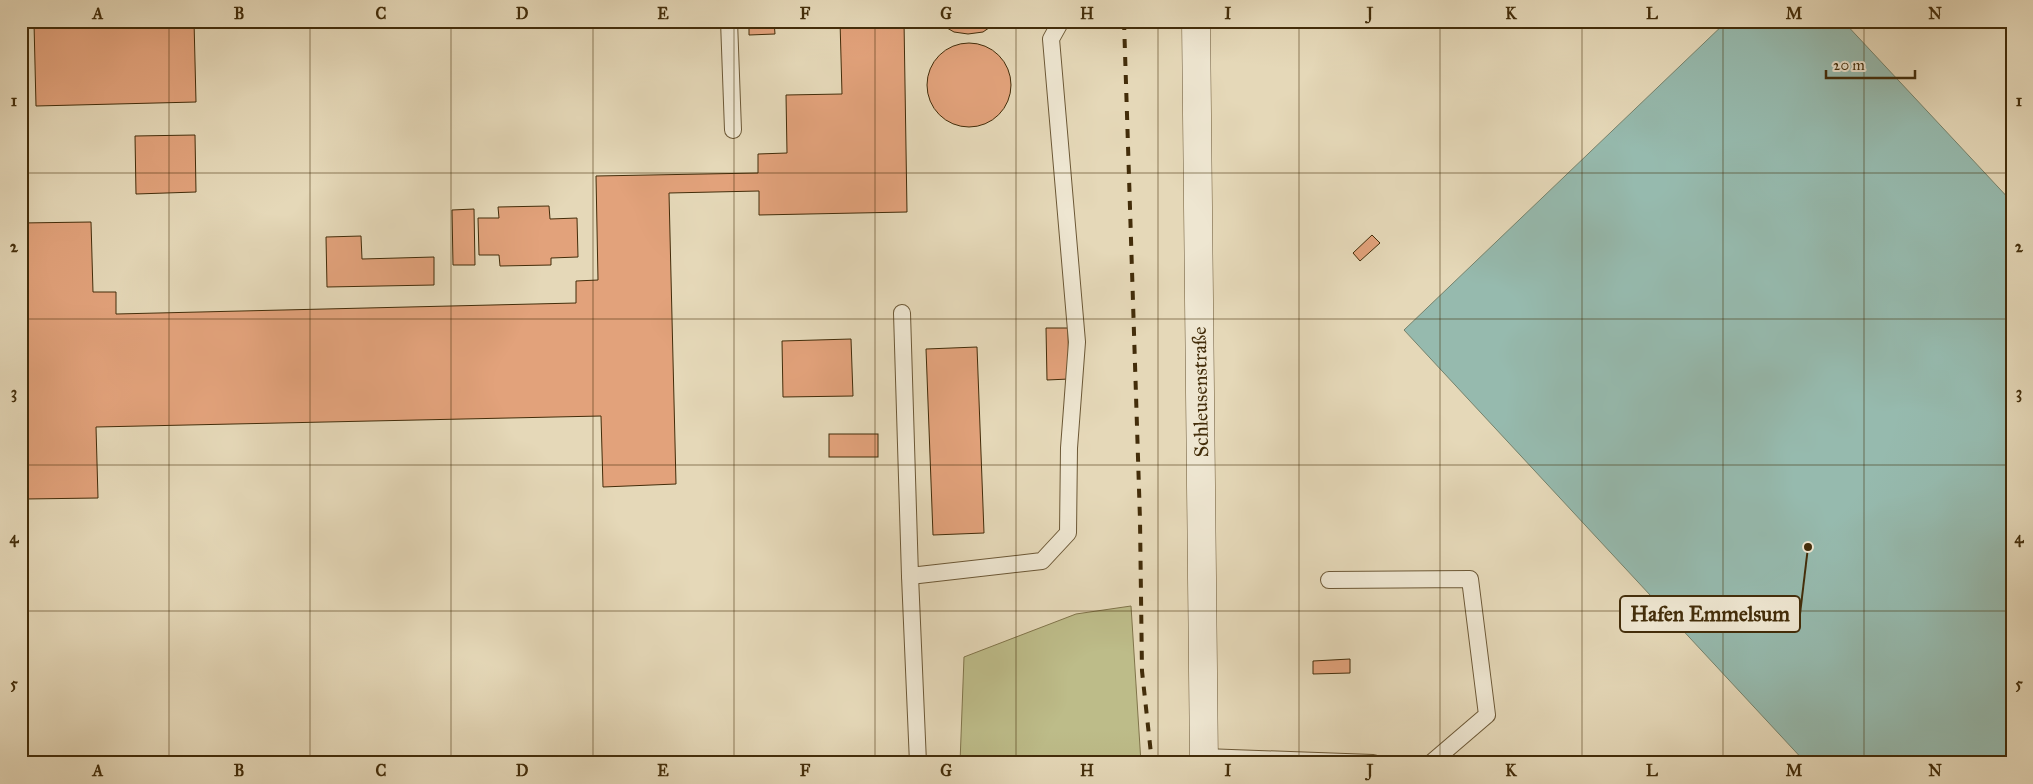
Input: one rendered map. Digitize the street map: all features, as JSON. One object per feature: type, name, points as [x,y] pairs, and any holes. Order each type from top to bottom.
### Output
[{"type":"street","name":"Schleusenstraße","points":[[1196,21],[1204,760]]},
{"type":"lane","points":[[729,21],[733,130]]},
{"type":"lane","points":[[910,576],[1042,561],[1068,533],[1069,448],[1077,342],[1051,39],[1061,21]]},
{"type":"lane","points":[[902,313],[918,763]]},
{"type":"lane","points":[[1329,580],[1470,579],[1487,714],[1431,763]]},
{"type":"lane","points":[[1204,760],[1373,763]]},
{"type":"shaded area","points":[[1131,606],[1141,763],[960,763],[964,657],[1076,614]]},
{"type":"water","points":[[1727,21],[1843,21],[2012,202],[2012,763],[1806,763],[1404,330]]},
{"type":"building","points":[[194,21],[196,102],[36,106],[34,23]]},
{"type":"building","points":[[471,21],[519,21],[495,27]]},
{"type":"building","points":[[599,21],[637,21],[629,24],[606,24]]},
{"type":"building","points":[[749,21],[774,21],[775,34],[749,35]]},
{"type":"building","points":[[840,21],[904,21],[907,212],[759,215],[759,191],[669,193],[676,484],[603,487],[601,416],[96,427],[98,498],[25,499],[21,223],[91,222],[93,292],[116,292],[116,314],[576,303],[576,281],[598,280],[596,176],[758,173],[758,154],[787,153],[786,95],[842,94]]},
{"type":"building","points":[[935,21],[999,21],[983,32],[968,34],[954,32]]},
{"type":"building","points":[[961,43],[977,43],[993,50],[1004,61],[1011,77],[1008,101],[999,115],[993,120],[977,127],[961,127],[945,120],[934,109],[927,93],[927,77],[934,61],[945,50]]},
{"type":"building","points":[[195,135],[196,192],[136,194],[135,136]]},
{"type":"building","points":[[22,157],[23,194],[21,194]]},
{"type":"building","points":[[549,206],[550,219],[577,218],[578,257],[551,258],[551,265],[500,266],[499,255],[479,255],[478,218],[499,218],[498,207]]},
{"type":"building","points":[[474,209],[475,265],[453,265],[452,210]]},
{"type":"building","points":[[1372,235],[1380,243],[1360,261],[1353,253]]},
{"type":"building","points":[[361,236],[362,259],[434,257],[434,285],[327,287],[326,237]]},
{"type":"building","points":[[1046,328],[1068,328],[1069,379],[1047,380]]},
{"type":"building","points":[[851,339],[853,396],[783,397],[782,341]]},
{"type":"building","points":[[977,347],[984,533],[933,535],[926,349]]},
{"type":"building","points":[[829,434],[878,434],[878,457],[829,457]]},
{"type":"building","points":[[1350,659],[1350,673],[1313,674],[1313,661]]},
{"type":"railway","points":[[1124,21],[1140,520],[1142,671],[1152,763]]},
{"type":"place","name":"Hafen Emmelsum","points":[[1808,547]]}]
